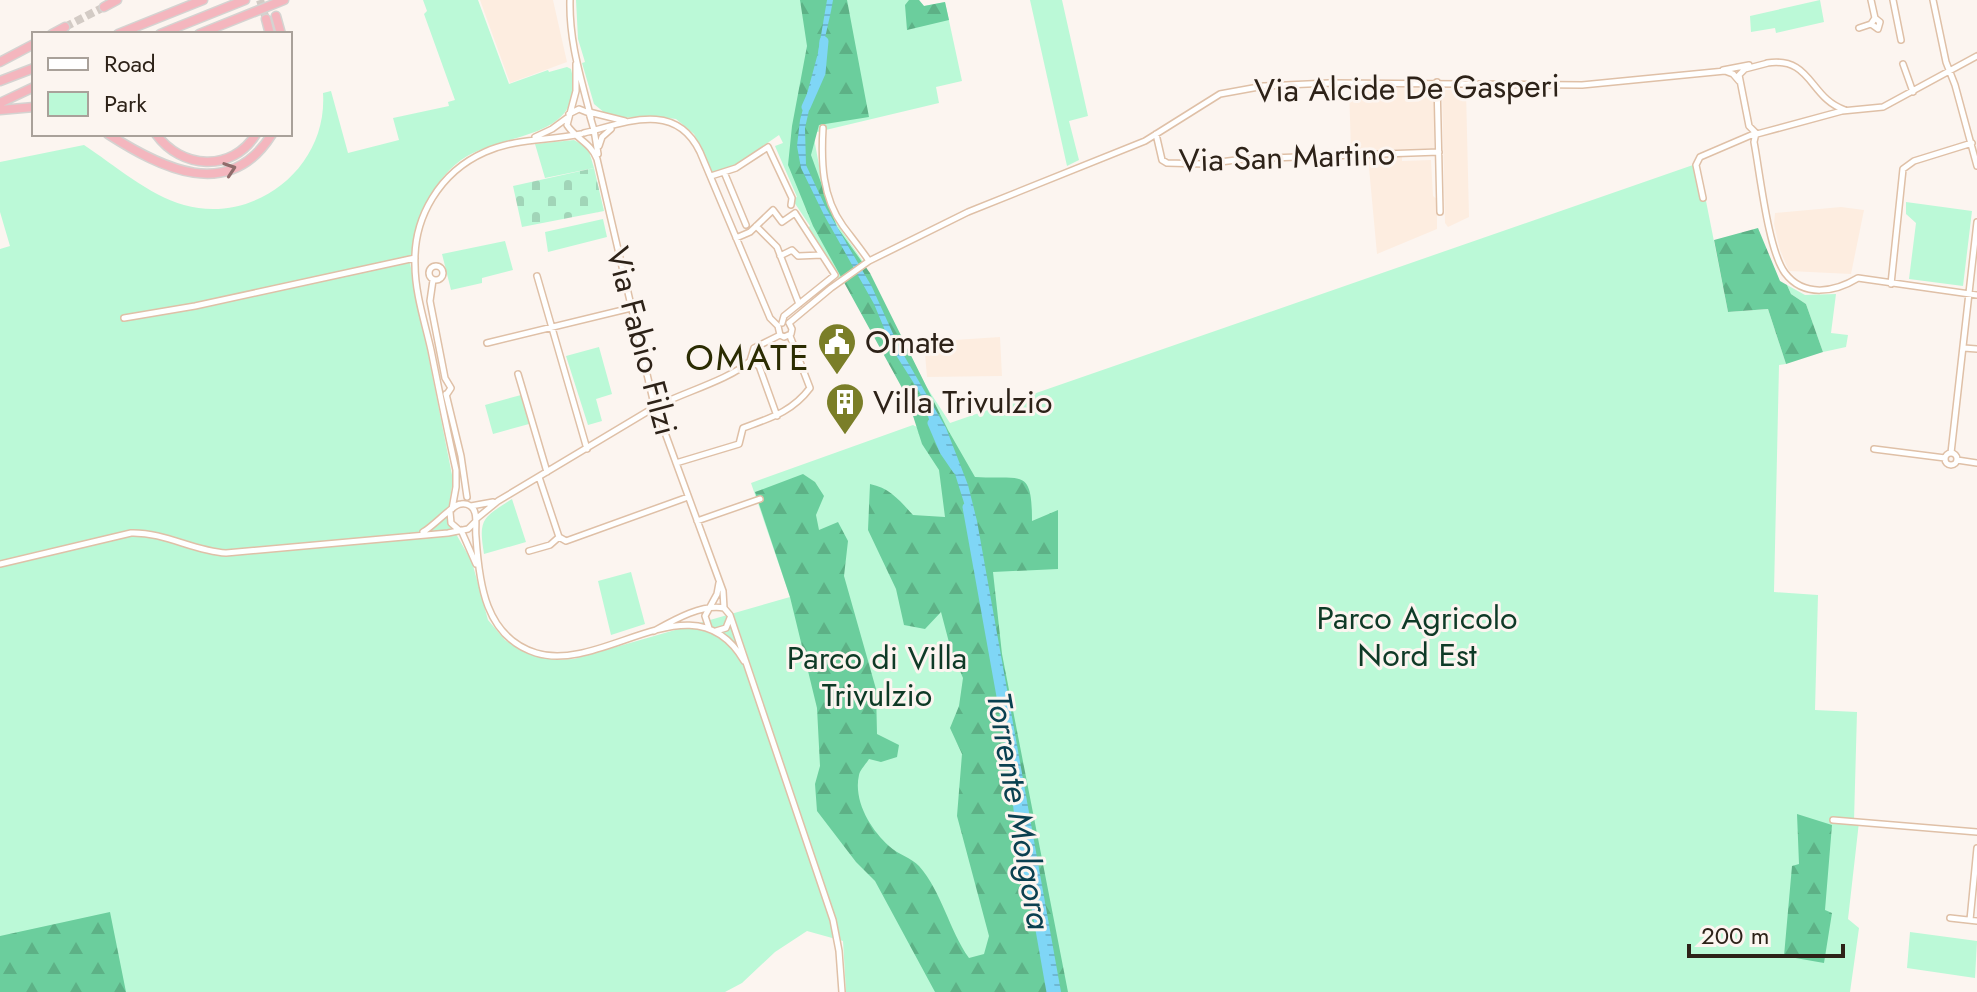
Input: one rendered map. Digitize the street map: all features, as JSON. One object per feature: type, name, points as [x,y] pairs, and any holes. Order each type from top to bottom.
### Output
[{"type":"highway","points":[[104,7],[117,0]]},
{"type":"highway","points":[[123,32],[203,0]]},
{"type":"highway","points":[[165,32],[245,0]]},
{"type":"highway","points":[[204,32],[284,0]]},
{"type":"highway","points":[[276,16],[280,32]]},
{"type":"highway","points":[[266,19],[269,32]]},
{"type":"highway","points":[[56,32],[65,27]]},
{"type":"highway","points":[[0,62],[32,45]]},
{"type":"highway","points":[[0,81],[32,69]]},
{"type":"highway","points":[[0,103],[32,88]]},
{"type":"highway","points":[[0,110],[32,107]]},
{"type":"highway","points":[[112,136],[160,163],[188,173],[202,174],[238,167],[257,154],[270,136]]},
{"type":"highway","points":[[158,136],[174,154],[206,163],[234,156],[248,146],[255,136]]},
{"type":"street","name":"Via Fabio Filzi","points":[[570,0],[570,28],[576,64],[594,130],[597,157],[655,407],[724,593],[726,610],[833,920],[842,992]]},
{"type":"street","points":[[1859,28],[1873,21],[1871,0]]},
{"type":"street","points":[[1893,0],[1901,40]]},
{"type":"street","points":[[1933,0],[1946,62],[1977,166]]},
{"type":"street","points":[[1703,198],[1696,165],[1700,157],[1756,133],[1846,111],[1880,108],[1977,56]]},
{"type":"street","points":[[1756,133],[1749,126],[1739,81],[1741,71],[1768,63],[1785,61],[1800,68],[1831,104],[1846,111]]},
{"type":"street","name":"Via Alcide De Gasperi","points":[[789,323],[867,263],[968,212],[1139,144],[1214,96],[1260,86],[1437,82],[1575,85],[1693,76],[1768,63]]},
{"type":"street","name":"Via Fabio Filzi","points":[[568,116],[576,91],[576,64]]},
{"type":"street","points":[[1903,64],[1913,92]]},
{"type":"street","points":[[1719,72],[1731,73],[1739,81]]},
{"type":"street","name":"Via San Martino","points":[[1437,82],[1440,212]]},
{"type":"street","points":[[586,97],[609,118]]},
{"type":"street","points":[[1820,117],[1830,111],[1831,104]]},
{"type":"street","points":[[478,568],[475,511],[470,506],[456,470],[416,279],[417,234],[425,211],[451,174],[485,152],[550,131],[575,110],[634,121],[665,120],[684,129],[694,140],[770,318],[780,324],[789,323],[792,329],[790,335],[810,388],[785,413],[741,430],[739,444],[676,463]]},
{"type":"street","points":[[577,133],[590,128],[589,115]]},
{"type":"street","points":[[568,116],[567,125],[577,133]]},
{"type":"street","points":[[526,140],[634,121]]},
{"type":"street","points":[[597,157],[603,135],[620,125]]},
{"type":"street","points":[[823,128],[823,180],[841,223],[867,263]]},
{"type":"street","name":"Via Fabio Filzi","points":[[577,133],[597,157]]},
{"type":"street","points":[[1756,133],[1754,142],[1775,250],[1786,275],[1805,288],[1825,291],[1858,278],[1974,294]]},
{"type":"street","name":"Via San Martino","points":[[1156,134],[1162,160],[1167,163],[1204,164],[1244,159],[1439,152]]},
{"type":"street","points":[[1891,284],[1903,169],[1914,161],[1972,143]]},
{"type":"street","points":[[711,176],[736,168],[768,147],[792,198],[791,205]]},
{"type":"street","points":[[724,172],[746,225]]},
{"type":"street","points":[[736,238],[756,226],[773,210],[782,222],[795,213],[835,275],[784,316],[780,335]]},
{"type":"street","points":[[1874,449],[1945,458],[1951,453],[1974,294],[1977,222]]},
{"type":"street","points":[[756,226],[777,247],[799,304]]},
{"type":"street","points":[[780,256],[792,250],[798,256],[822,255]]},
{"type":"street","points":[[124,318],[195,306],[415,258]]},
{"type":"street","points":[[537,276],[587,449]]},
{"type":"street","points":[[433,280],[430,301],[445,378],[451,388],[447,394],[467,497]]},
{"type":"street","points":[[487,343],[631,308]]},
{"type":"street","points":[[0,564],[131,533],[153,534],[208,551],[226,553],[469,528],[498,501],[655,407],[729,375],[750,361],[754,348],[780,335],[790,335]]},
{"type":"street","points":[[1964,348],[1977,349]]},
{"type":"street","points":[[750,361],[760,367],[777,416]]},
{"type":"street","points":[[518,374],[547,472]]},
{"type":"street","points":[[440,395],[447,394]]},
{"type":"street","points":[[1951,453],[1956,455],[1957,460]]},
{"type":"street","points":[[1945,458],[1946,464],[1951,465],[1957,460],[1977,463]]},
{"type":"street","points":[[456,470],[451,523],[461,530],[478,568],[494,621],[510,639],[533,652],[566,656],[685,625],[712,630],[726,628],[730,620],[726,610],[716,606],[672,621],[654,631]]},
{"type":"street","points":[[539,477],[559,537],[566,541],[688,497]]},
{"type":"street","points":[[697,521],[760,499]]},
{"type":"street","points":[[416,535],[460,504],[470,506],[498,501]]},
{"type":"street","points":[[435,533],[441,520]]},
{"type":"street","points":[[529,551],[550,545],[559,537]]},
{"type":"street","points":[[712,630],[705,621],[719,582]]},
{"type":"street","name":"Via Fabio Filzi","points":[[712,630],[736,650],[749,673]]},
{"type":"street","points":[[1833,820],[1977,832]]},
{"type":"street","points":[[1950,918],[1974,920],[1977,848]]},
{"type":"shaded area","points":[[480,0],[553,0],[567,62],[510,83]]},
{"type":"shaded area","points":[[1349,87],[1368,87],[1369,92],[1395,92],[1397,88],[1434,89],[1434,148],[1351,151]]},
{"type":"shaded area","points":[[1442,90],[1466,90],[1469,217],[1448,227],[1445,223]]},
{"type":"shaded area","points":[[1368,157],[1431,160],[1433,196],[1437,199],[1437,229],[1377,254]]},
{"type":"shaded area","points":[[1841,207],[1864,210],[1851,274],[1789,271],[1780,250],[1774,224],[1775,213]]},
{"type":"shaded area","points":[[1000,337],[1002,376],[927,377],[924,342]]},
{"type":"green space","name":"Parco Agricolo Nord Est","points":[[423,0],[478,0],[509,84],[548,70],[571,69],[573,93],[566,110],[554,122],[478,151],[461,160],[440,181],[425,206],[410,263],[453,480],[447,518],[472,562],[488,620],[505,640],[522,651],[556,660],[574,659],[790,597],[751,483],[913,425],[919,428],[928,424],[853,277],[841,283],[806,230],[810,226],[792,199],[797,197],[775,146],[783,143],[779,135],[733,167],[712,172],[694,134],[676,119],[652,116],[620,118],[606,114],[594,104],[582,63],[585,62],[578,39],[576,0],[919,0],[924,6],[945,2],[962,81],[936,87],[939,103],[813,133],[824,192],[837,224],[862,260],[926,386],[950,423],[1693,165],[1702,201],[1706,201],[1728,312],[1768,309],[1786,364],[1779,365],[1774,592],[1818,595],[1815,710],[1857,712],[1854,821],[1859,822],[1848,919],[1859,928],[1850,992],[846,992],[843,941],[807,931],[775,952],[742,983],[725,992],[0,992],[0,249],[10,246],[0,212],[0,162],[84,145],[145,187],[184,205],[210,209],[236,206],[260,198],[282,185],[300,167],[313,145],[321,120],[323,93],[331,91],[348,153],[399,140],[393,118],[449,106],[448,102],[455,100],[424,14],[427,11]]},
{"type":"green space","points":[[800,0],[847,0],[869,117],[819,125],[811,155],[837,227],[870,273],[948,430],[975,477],[1021,480],[1030,492],[1032,521],[1058,510],[1058,569],[993,572],[1002,654],[1068,992],[935,992],[875,881],[856,862],[817,811],[815,784],[820,766],[817,708],[790,597],[755,492],[803,474],[815,482],[824,496],[816,515],[819,530],[838,522],[848,541],[844,576],[876,689],[877,734],[899,745],[897,757],[881,762],[869,759],[862,769],[858,785],[861,805],[882,839],[892,849],[916,863],[927,876],[969,958],[984,954],[989,936],[957,816],[962,754],[950,728],[959,706],[963,678],[951,650],[941,612],[925,629],[904,625],[896,589],[868,530],[870,484],[889,492],[913,515],[945,517],[939,470],[922,444],[907,397],[813,226],[788,165],[807,46]]},
{"type":"green space","points":[[909,0],[919,0],[924,6],[945,2],[949,20],[907,30],[905,5]]},
{"type":"green space","points":[[1030,0],[1062,0],[1088,116],[1069,121],[1079,160],[1067,166]]},
{"type":"green space","points":[[1820,0],[1824,22],[1776,33],[1775,28],[1751,32],[1750,16]]},
{"type":"green space","points":[[574,140],[588,148],[594,168],[545,178],[535,144]]},
{"type":"green space","points":[[594,168],[604,211],[522,227],[513,186]]},
{"type":"green space","points":[[1906,202],[1972,211],[1963,286],[1909,279],[1916,223],[1906,214]]},
{"type":"green space","points":[[603,219],[607,237],[548,252],[545,232]]},
{"type":"green space","points":[[1758,228],[1780,281],[1787,285],[1791,294],[1806,304],[1823,352],[1786,364],[1768,309],[1728,312],[1714,240]]},
{"type":"green space","points":[[505,241],[513,270],[482,278],[482,283],[451,290],[442,254]]},
{"type":"green space","points":[[1787,285],[1805,295],[1836,294],[1831,333],[1848,335],[1846,347],[1823,352],[1806,304],[1791,294]]},
{"type":"green space","points":[[599,347],[612,394],[596,399],[602,421],[588,425],[566,356]]},
{"type":"green space","points":[[521,395],[529,424],[493,434],[485,405]]},
{"type":"green space","points":[[512,499],[526,542],[484,554],[482,533],[485,520]]},
{"type":"green space","points":[[631,572],[645,624],[611,635],[598,581]]},
{"type":"green space","points":[[1797,814],[1832,825],[1825,910],[1832,913],[1824,963],[1784,956],[1792,866],[1799,864]]},
{"type":"green space","points":[[110,912],[126,992],[0,992],[0,936]]},
{"type":"green space","points":[[1910,932],[1977,941],[1975,978],[1907,968]]},
{"type":"water","name":"Torrente Molgora","points":[[827,0],[833,0],[805,128],[806,165],[826,208],[872,287],[899,347],[946,428],[968,485],[1061,992],[1053,992],[970,522],[950,458],[931,425],[920,393],[894,352],[874,304],[801,168],[797,146],[800,120],[818,53]]},
{"type":"waterway","name":"Torrente Molgora","points":[[806,107],[821,73],[824,41]]},
{"type":"waterway","name":"Torrente Molgora","points":[[932,423],[944,451],[957,470]]},
{"type":"waterway","name":"Torrente Molgora","points":[[967,507],[1011,752],[1025,866],[1036,907],[1051,992]]},
{"type":"tunnel","points":[[260,0],[266,19]]},
{"type":"tunnel","points":[[65,27],[104,7]]},
{"type":"place","name":"Omate","points":[[837,376]]},
{"type":"place","name":"Villa Trivulzio","points":[[845,436]]},
{"type":"district","name":"OMATE","points":[[748,357]]},
{"type":"park label","name":"Parco di Villa Trivulzio","points":[[877,676]]}]
